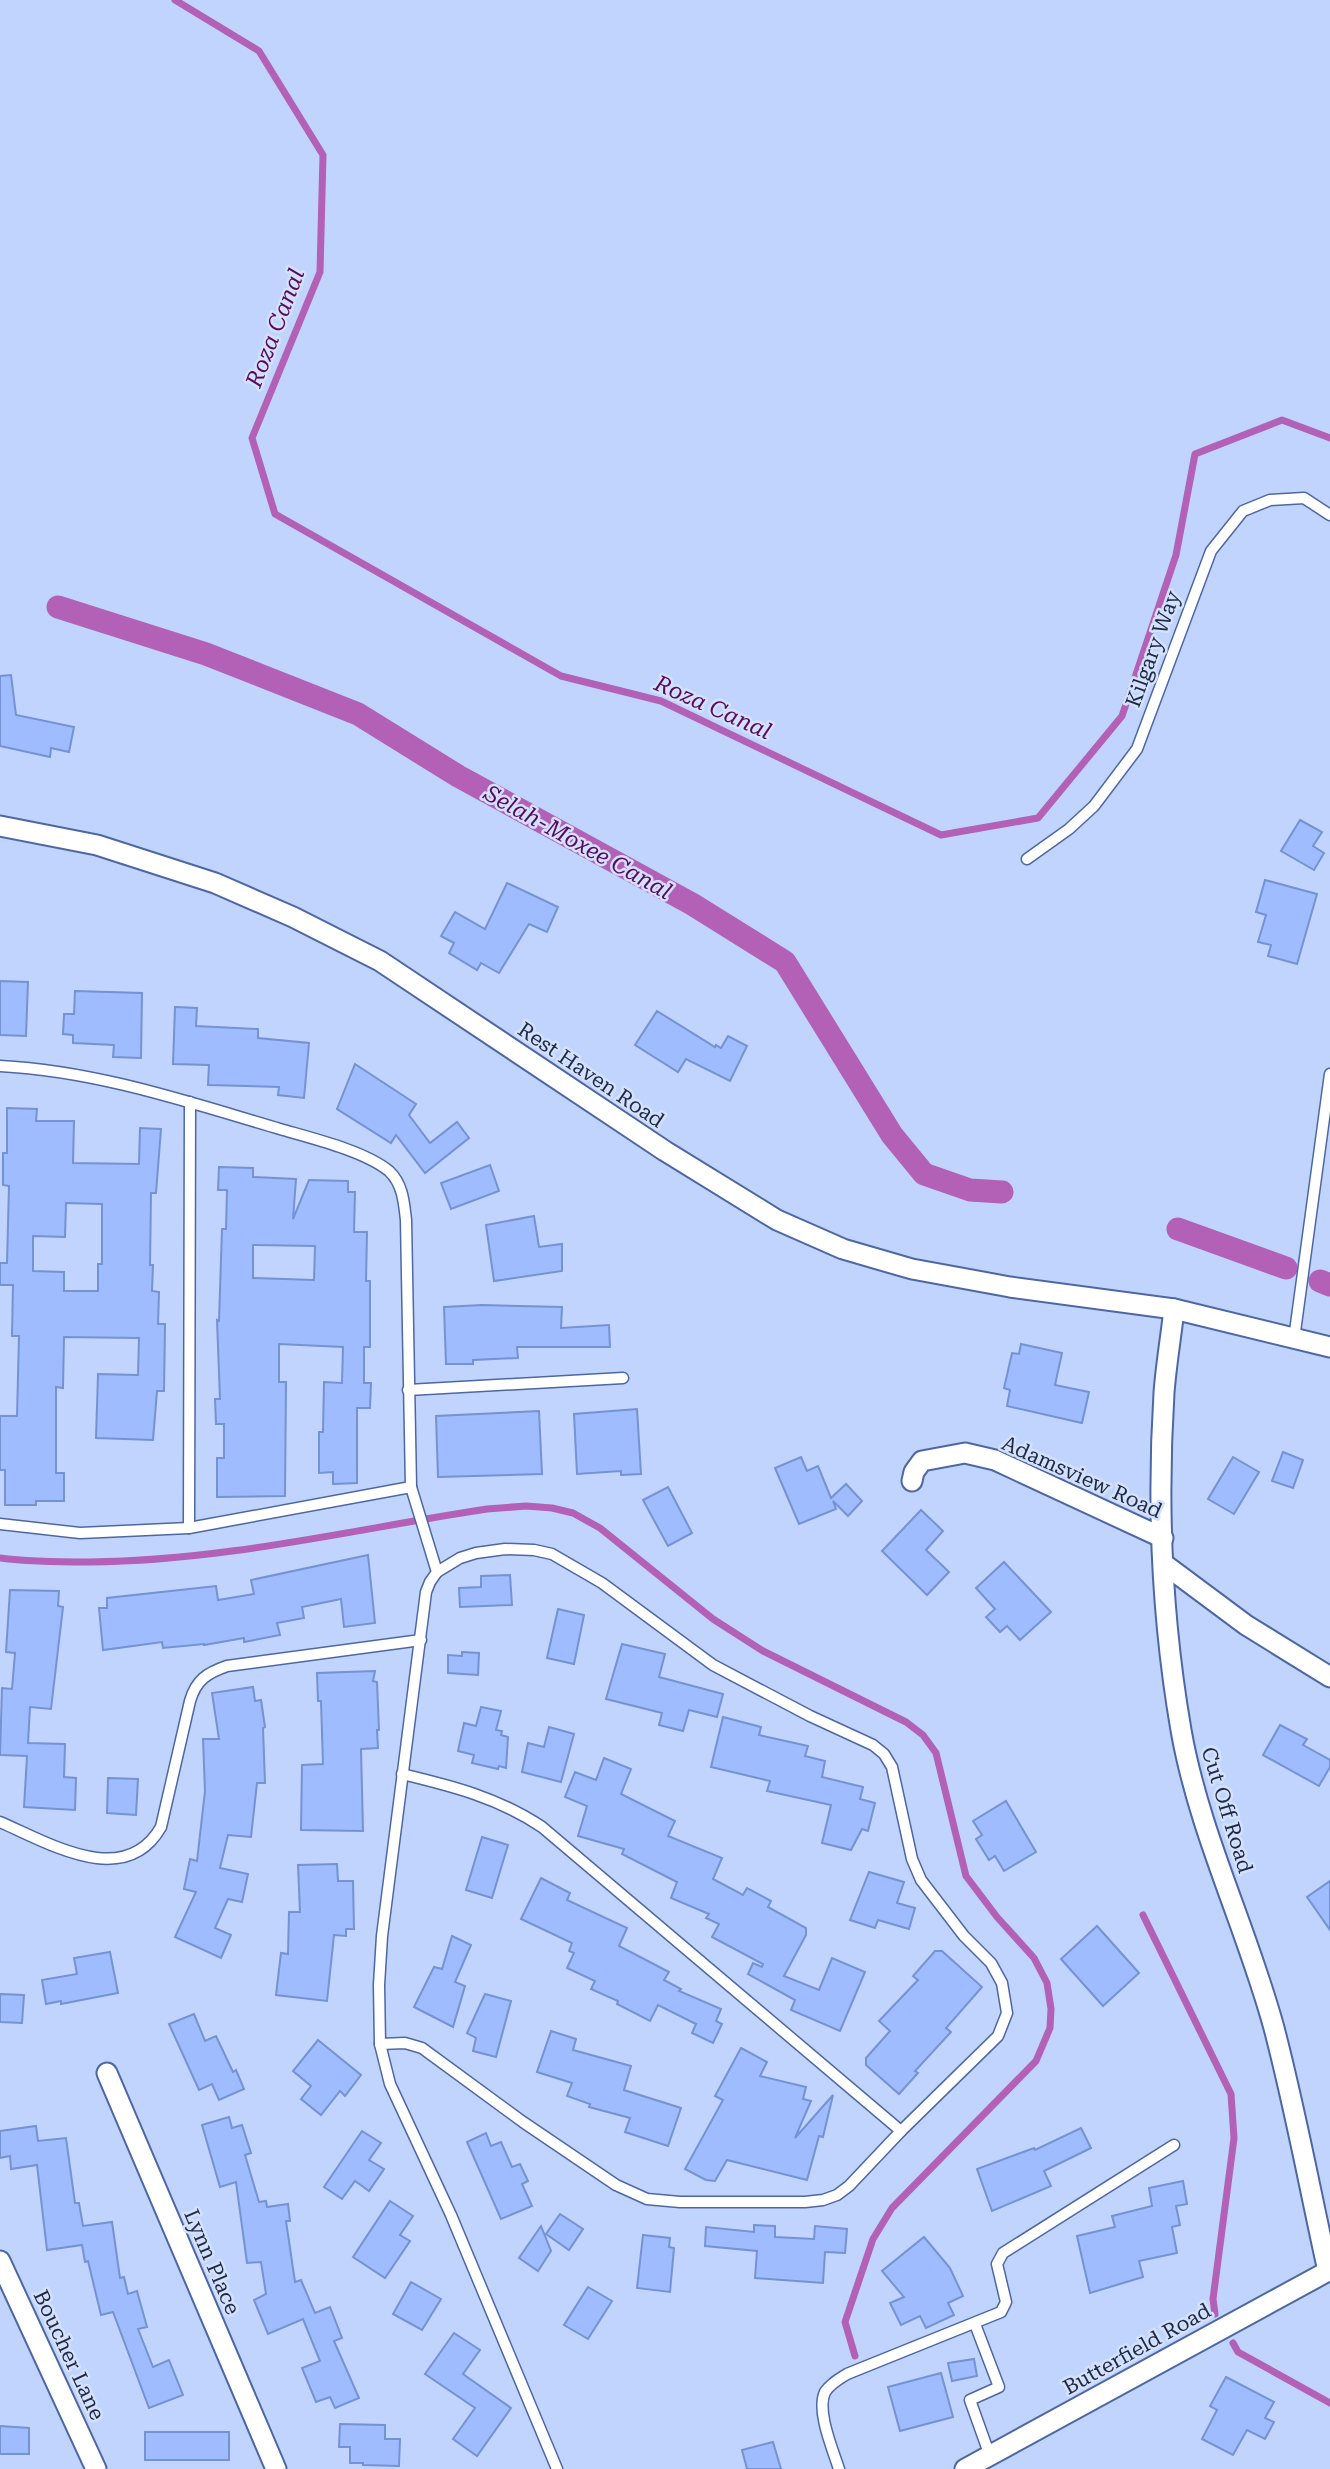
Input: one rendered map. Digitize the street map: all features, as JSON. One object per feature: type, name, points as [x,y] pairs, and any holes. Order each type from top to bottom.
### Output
[{"type":"street","name":"Rest Haven Road","points":[[0,825],[97,845],[215,883],[293,917],[380,961],[665,1151],[777,1220],[843,1249],[912,1269],[1010,1287],[1174,1309],[1330,1347]]},
{"type":"street","name":"Cut Off Road","points":[[1174,1309],[1164,1392],[1161,1473],[1170,1653],[1181,1730],[1193,1788],[1274,2027],[1329,2270]]},
{"type":"street","name":"Adamsview Road","points":[[912,1481],[914,1472],[922,1461],[936,1457],[965,1453],[996,1460],[1163,1538]]},
{"type":"street","points":[[1164,1564],[1246,1625],[1330,1677]]},
{"type":"street","name":"Lynn Place","points":[[107,2073],[276,2469]]},
{"type":"street","name":"Boucher Lane","points":[[0,2261],[96,2469]]},
{"type":"street","name":"Butterfield Road","points":[[965,2469],[1329,2270]]},
{"type":"lane","name":"Kilgary Way","points":[[1027,859],[1069,829],[1094,806],[1137,749],[1211,551],[1243,511],[1269,500],[1304,498],[1330,515]]},
{"type":"lane","points":[[0,1066],[82,1075],[135,1086],[334,1146],[377,1163],[398,1181],[406,1220],[411,1487],[437,1572]]},
{"type":"lane","points":[[1294,1339],[1330,1074]]},
{"type":"lane","points":[[189,1528],[190,1102]]},
{"type":"lane","points":[[408,1390],[623,1378]]},
{"type":"lane","points":[[0,1524],[80,1533],[189,1528],[411,1487]]},
{"type":"lane","points":[[380,2044],[404,2043],[422,2048],[523,2122],[616,2185],[647,2199],[680,2203],[805,2203],[837,2195],[849,2186],[998,2036],[1007,2012],[1002,1983],[991,1964],[964,1936],[921,1880],[912,1859],[892,1767],[884,1754],[873,1745],[810,1716],[713,1665],[602,1583],[552,1554],[505,1549],[477,1553],[460,1558],[437,1572],[426,1592],[382,1936],[380,2044],[390,2084],[450,2215],[557,2469]]},
{"type":"lane","points":[[0,1822],[88,1858],[110,1860],[128,1856],[154,1839],[161,1827],[190,1701],[194,1688],[202,1677],[227,1667],[421,1640]]},
{"type":"lane","points":[[402,1774],[457,1787],[500,1803],[542,1827],[901,2131]]},
{"type":"lane","points":[[839,2469],[823,2416],[822,2402],[834,2382],[847,2374],[1001,2312],[1005,2297],[996,2264],[1003,2253],[1174,2145]]},
{"type":"lane","points":[[975,2324],[999,2387],[970,2400],[990,2456]]},
{"type":"building","points":[[11,675],[16,715],[74,727],[69,752],[51,748],[50,757],[0,746],[0,676]]},
{"type":"building","points":[[1300,820],[1322,832],[1313,846],[1324,853],[1314,870],[1281,851]]},
{"type":"building","points":[[1265,880],[1317,894],[1297,964],[1268,956],[1271,945],[1258,942],[1266,915],[1256,912]]},
{"type":"building","points":[[507,883],[558,907],[547,932],[529,924],[499,973],[481,963],[477,970],[449,953],[454,943],[441,936],[455,912],[485,929]]},
{"type":"building","points":[[0,981],[28,982],[26,1036],[0,1035]]},
{"type":"building","points":[[75,991],[142,993],[141,1058],[113,1057],[114,1045],[73,1043],[73,1035],[63,1034],[64,1014],[74,1014]]},
{"type":"building","points":[[175,1007],[197,1008],[196,1026],[258,1029],[258,1038],[309,1043],[304,1098],[278,1095],[279,1087],[208,1085],[209,1065],[173,1064]]},
{"type":"building","points":[[657,1011],[715,1047],[716,1045],[721,1048],[728,1036],[747,1046],[730,1081],[686,1059],[678,1072],[635,1045]]},
{"type":"building","points":[[355,1064],[416,1104],[409,1115],[430,1143],[457,1122],[469,1138],[425,1173],[396,1135],[391,1143],[337,1109]]},
{"type":"building","points":[[7,1108],[37,1109],[36,1121],[74,1121],[73,1163],[139,1164],[140,1128],[161,1129],[156,1193],[151,1193],[150,1265],[153,1265],[152,1291],[159,1292],[158,1324],[165,1324],[164,1391],[157,1391],[153,1440],[96,1438],[98,1374],[138,1375],[139,1338],[64,1337],[63,1388],[56,1387],[56,1473],[64,1473],[64,1501],[36,1501],[36,1505],[5,1505],[5,1470],[0,1470],[0,1416],[17,1416],[19,1336],[12,1336],[13,1285],[0,1285],[0,1263],[7,1263],[9,1186],[3,1185],[3,1153],[7,1153]],"holes":[[[66,1203],[102,1204],[102,1264],[98,1264],[98,1291],[64,1291],[64,1272],[33,1271],[33,1236],[65,1237]]]},
{"type":"building","points":[[490,1165],[499,1191],[451,1209],[441,1183]]},
{"type":"building","points":[[219,1167],[253,1168],[253,1177],[296,1179],[293,1219],[309,1180],[348,1181],[348,1192],[355,1192],[354,1232],[367,1232],[366,1281],[370,1281],[370,1347],[364,1347],[364,1383],[371,1383],[370,1408],[357,1408],[357,1483],[333,1484],[333,1472],[319,1473],[319,1432],[323,1432],[324,1382],[342,1383],[343,1347],[279,1344],[279,1382],[286,1382],[285,1496],[217,1497],[217,1458],[224,1458],[224,1424],[216,1424],[215,1399],[220,1399],[217,1320],[219,1321],[222,1229],[226,1229],[227,1190],[218,1190]],"holes":[[[253,1245],[315,1246],[314,1280],[253,1278]]]},
{"type":"building","points":[[534,1216],[539,1247],[562,1244],[562,1271],[494,1281],[486,1225]]},
{"type":"building","points":[[444,1307],[562,1307],[561,1328],[609,1325],[610,1347],[517,1347],[518,1358],[473,1360],[473,1364],[446,1364]]},
{"type":"building","points":[[1021,1344],[1062,1353],[1055,1385],[1089,1392],[1082,1423],[1007,1406],[1010,1390],[1004,1388],[1012,1353],[1019,1354]]},
{"type":"building","points":[[637,1409],[641,1474],[621,1475],[621,1471],[577,1474],[574,1414]]},
{"type":"building","points":[[539,1411],[542,1474],[438,1477],[436,1416]]},
{"type":"building","points":[[1283,1452],[1303,1460],[1293,1488],[1272,1481]]},
{"type":"building","points":[[801,1457],[807,1471],[818,1466],[831,1498],[846,1484],[862,1501],[848,1516],[833,1501],[836,1509],[799,1524],[775,1468]]},
{"type":"building","points":[[1233,1457],[1259,1472],[1234,1514],[1208,1499]]},
{"type":"building","points":[[668,1487],[692,1533],[668,1546],[643,1500]]},
{"type":"building","points":[[921,1510],[943,1531],[926,1550],[949,1572],[927,1595],[882,1551]]},
{"type":"building","points":[[368,1555],[375,1623],[344,1627],[341,1599],[302,1607],[304,1618],[277,1623],[280,1635],[244,1642],[244,1638],[163,1648],[162,1642],[103,1650],[99,1608],[107,1608],[107,1598],[216,1586],[218,1600],[254,1594],[251,1580]]},
{"type":"building","points":[[1004,1562],[1051,1612],[1020,1640],[1007,1626],[1000,1632],[986,1617],[995,1609],[976,1588]]},
{"type":"building","points":[[510,1575],[512,1605],[460,1607],[459,1588],[481,1587],[481,1576]]},
{"type":"building","points":[[10,1590],[59,1591],[58,1606],[63,1607],[51,1709],[30,1707],[28,1743],[65,1744],[64,1777],[76,1778],[75,1810],[24,1807],[27,1756],[0,1755],[2,1688],[12,1689],[15,1653],[6,1652]]},
{"type":"building","points":[[558,1609],[584,1615],[574,1664],[547,1658]]},
{"type":"building","points":[[622,1644],[665,1654],[659,1677],[723,1694],[717,1717],[689,1710],[683,1731],[659,1725],[662,1713],[606,1699]]},
{"type":"building","points":[[462,1652],[479,1653],[478,1675],[448,1673],[448,1655],[462,1656]]},
{"type":"building","points":[[375,1671],[373,1681],[377,1682],[378,1748],[361,1749],[363,1831],[301,1830],[302,1765],[323,1764],[321,1701],[318,1701],[317,1673]]},
{"type":"building","points":[[253,1687],[255,1701],[261,1700],[265,1727],[265,1783],[257,1783],[251,1837],[228,1835],[220,1868],[248,1874],[242,1902],[228,1899],[215,1928],[231,1935],[221,1958],[175,1937],[196,1892],[184,1889],[190,1859],[197,1861],[205,1791],[203,1739],[219,1739],[212,1693]]},
{"type":"building","points":[[481,1707],[501,1711],[496,1730],[502,1731],[501,1735],[508,1737],[506,1768],[499,1766],[498,1769],[472,1763],[474,1755],[458,1751],[464,1723],[476,1726]]},
{"type":"building","points":[[723,1717],[761,1727],[759,1735],[808,1746],[805,1756],[825,1761],[822,1777],[863,1787],[860,1799],[875,1803],[868,1831],[862,1829],[851,1850],[822,1843],[831,1805],[767,1791],[770,1781],[711,1767]]},
{"type":"building","points":[[1280,1725],[1307,1739],[1303,1745],[1330,1760],[1330,1767],[1319,1786],[1263,1755]]},
{"type":"building","points":[[549,1727],[574,1734],[561,1782],[522,1772],[528,1743],[544,1747]]},
{"type":"building","points":[[604,1758],[631,1769],[621,1794],[675,1821],[668,1836],[722,1858],[713,1879],[743,1895],[747,1888],[771,1901],[768,1907],[806,1928],[806,1935],[784,1976],[819,1990],[832,1958],[865,1972],[840,2031],[791,2010],[795,2000],[748,1974],[753,1963],[762,1967],[763,1964],[712,1937],[719,1924],[706,1918],[709,1914],[671,1898],[677,1882],[622,1854],[624,1849],[578,1836],[587,1806],[565,1797],[575,1772],[596,1780]]},
{"type":"building","points":[[108,1778],[138,1779],[136,1815],[107,1813]]},
{"type":"building","points":[[1006,1801],[1036,1852],[1004,1871],[995,1856],[989,1860],[976,1839],[982,1835],[973,1821]]},
{"type":"building","points":[[482,1837],[508,1845],[492,1898],[466,1890]]},
{"type":"building","points":[[337,1864],[338,1881],[353,1881],[354,1929],[346,1929],[346,1936],[334,1935],[327,2001],[276,1995],[281,1953],[288,1954],[289,1912],[300,1912],[298,1865]]},
{"type":"building","points":[[869,1872],[904,1882],[897,1903],[915,1908],[909,1929],[878,1920],[875,1928],[850,1920]]},
{"type":"building","points":[[541,1878],[570,1893],[567,1900],[627,1928],[619,1946],[669,1972],[664,1980],[681,1989],[679,1991],[721,2009],[716,2021],[722,2024],[713,2043],[692,2033],[696,2024],[658,2005],[650,2021],[617,2004],[618,2001],[591,1989],[595,1981],[567,1968],[574,1953],[569,1951],[572,1943],[521,1919]]},
{"type":"building","points":[[1330,1881],[1330,1930],[1307,1897]]},
{"type":"building","points":[[1097,1926],[1139,1973],[1103,2006],[1061,1959]]},
{"type":"building","points":[[452,1936],[471,1945],[455,1982],[465,1986],[453,2027],[414,2007],[434,1967],[442,1969]]},
{"type":"building","points":[[935,1951],[942,1951],[982,1987],[946,2028],[951,2032],[915,2071],[918,2073],[899,2094],[866,2065],[866,2058],[890,2031],[879,2021],[918,1980],[913,1976]]},
{"type":"building","points":[[110,1952],[118,1993],[61,2004],[61,2001],[46,2004],[42,1980],[77,1974],[74,1958]]},
{"type":"building","points":[[0,1994],[24,1995],[22,2023],[0,2022]]},
{"type":"building","points":[[485,1994],[511,2001],[496,2057],[473,2051],[476,2038],[467,2033]]},
{"type":"building","points":[[194,2014],[205,2041],[216,2036],[244,2089],[219,2100],[212,2084],[199,2090],[169,2024]]},
{"type":"building","points":[[551,2031],[576,2039],[573,2050],[631,2066],[624,2090],[681,2108],[668,2146],[625,2132],[630,2118],[589,2107],[590,2104],[567,2096],[572,2083],[537,2072]]},
{"type":"building","points":[[318,2040],[361,2075],[345,2096],[340,2091],[321,2115],[301,2099],[311,2086],[293,2071]]},
{"type":"building","points":[[741,2048],[767,2062],[760,2076],[806,2087],[803,2099],[811,2101],[795,2138],[833,2095],[823,2137],[819,2136],[807,2180],[727,2160],[715,2181],[706,2180],[685,2169],[723,2100],[715,2096]]},
{"type":"building","points":[[229,2117],[232,2128],[242,2125],[251,2153],[245,2155],[259,2202],[266,2201],[267,2207],[288,2204],[290,2221],[286,2221],[295,2282],[301,2280],[315,2313],[330,2307],[342,2338],[334,2341],[359,2398],[335,2408],[330,2397],[316,2402],[302,2368],[320,2361],[303,2319],[268,2334],[254,2300],[266,2294],[261,2262],[247,2263],[236,2182],[220,2187],[202,2125]]},
{"type":"building","points":[[36,2126],[38,2141],[66,2138],[75,2203],[79,2203],[83,2226],[112,2222],[120,2278],[124,2277],[128,2294],[137,2291],[147,2327],[138,2329],[153,2367],[169,2360],[183,2395],[149,2408],[113,2312],[101,2315],[82,2245],[47,2250],[37,2165],[11,2169],[10,2156],[0,2158],[0,2131]]},
{"type":"building","points":[[1081,2128],[1091,2148],[1044,2171],[1051,2186],[992,2211],[977,2169],[1034,2148],[1035,2150]]},
{"type":"building","points":[[362,2131],[381,2143],[369,2160],[384,2169],[369,2191],[355,2181],[342,2199],[324,2187]]},
{"type":"building","points":[[486,2133],[491,2146],[501,2142],[512,2167],[520,2164],[528,2181],[522,2184],[532,2206],[501,2219],[467,2142]]},
{"type":"building","points":[[1183,2181],[1187,2204],[1176,2206],[1180,2225],[1172,2227],[1177,2253],[1139,2261],[1143,2277],[1090,2293],[1077,2236],[1115,2227],[1112,2216],[1152,2206],[1149,2188]]},
{"type":"building","points":[[390,2201],[413,2216],[400,2235],[410,2241],[385,2278],[353,2257]]},
{"type":"building","points":[[560,2214],[583,2229],[569,2250],[546,2234]]},
{"type":"building","points":[[754,2225],[775,2226],[775,2237],[814,2239],[815,2226],[847,2229],[845,2253],[825,2252],[823,2283],[755,2278],[757,2251],[705,2246],[706,2227],[754,2232]]},
{"type":"building","points":[[541,2226],[551,2251],[538,2271],[519,2258]]},
{"type":"building","points":[[643,2235],[670,2238],[669,2247],[674,2248],[670,2292],[637,2288]]},
{"type":"building","points":[[924,2237],[950,2268],[963,2296],[948,2303],[954,2315],[926,2328],[920,2316],[901,2325],[890,2303],[904,2297],[882,2271]]},
{"type":"building","points":[[411,2282],[441,2299],[422,2330],[393,2314]]},
{"type":"building","points":[[588,2287],[612,2301],[588,2339],[564,2325]]},
{"type":"building","points":[[454,2333],[480,2350],[463,2374],[511,2408],[477,2456],[453,2439],[475,2408],[425,2374]]},
{"type":"building","points":[[974,2359],[977,2376],[952,2381],[948,2363]]},
{"type":"building","points":[[941,2373],[953,2417],[900,2431],[888,2387]]},
{"type":"building","points":[[1226,2377],[1274,2402],[1265,2418],[1274,2422],[1265,2439],[1247,2430],[1233,2455],[1202,2439],[1217,2410],[1210,2406]]},
{"type":"building","points":[[340,2424],[385,2425],[385,2439],[400,2439],[399,2466],[350,2463],[350,2447],[339,2447]]},
{"type":"building","points":[[0,2426],[29,2428],[29,2454],[0,2454]]},
{"type":"building","points":[[145,2432],[229,2432],[229,2460],[145,2460]]},
{"type":"building","points":[[773,2442],[781,2469],[747,2469],[742,2450]]},
{"type":"waterway","name":"Roza Canal","points":[[175,0],[259,51],[323,155],[320,272],[252,438],[275,514],[561,676],[661,701],[941,835],[1038,818],[1122,716],[1176,555],[1195,454],[1282,420],[1330,438]]},
{"type":"waterway","name":"Selah-Moxee Canal","points":[[58,607],[206,654],[358,714],[458,776],[692,904],[785,962],[892,1135],[924,1174],[970,1190],[1002,1192]]},
{"type":"waterway","name":"Selah-Moxee Canal","points":[[1178,1229],[1286,1268]]},
{"type":"waterway","name":"Selah-Moxee Canal","points":[[1320,1281],[1330,1285]]},
{"type":"waterway","points":[[0,1558],[90,1562],[190,1556],[289,1543],[487,1509],[526,1506],[552,1508],[573,1513],[600,1528],[713,1619],[763,1651],[906,1722],[923,1735],[936,1753],[966,1876],[997,1917],[1034,1958],[1047,1983],[1051,2009],[1050,2028],[1036,2061],[892,2208],[873,2239],[845,2322],[855,2356]]},
{"type":"waterway","points":[[1143,1915],[1231,2094],[1234,2138],[1213,2299],[1215,2314]]},
{"type":"waterway","points":[[1233,2343],[1238,2352],[1330,2403]]}]
